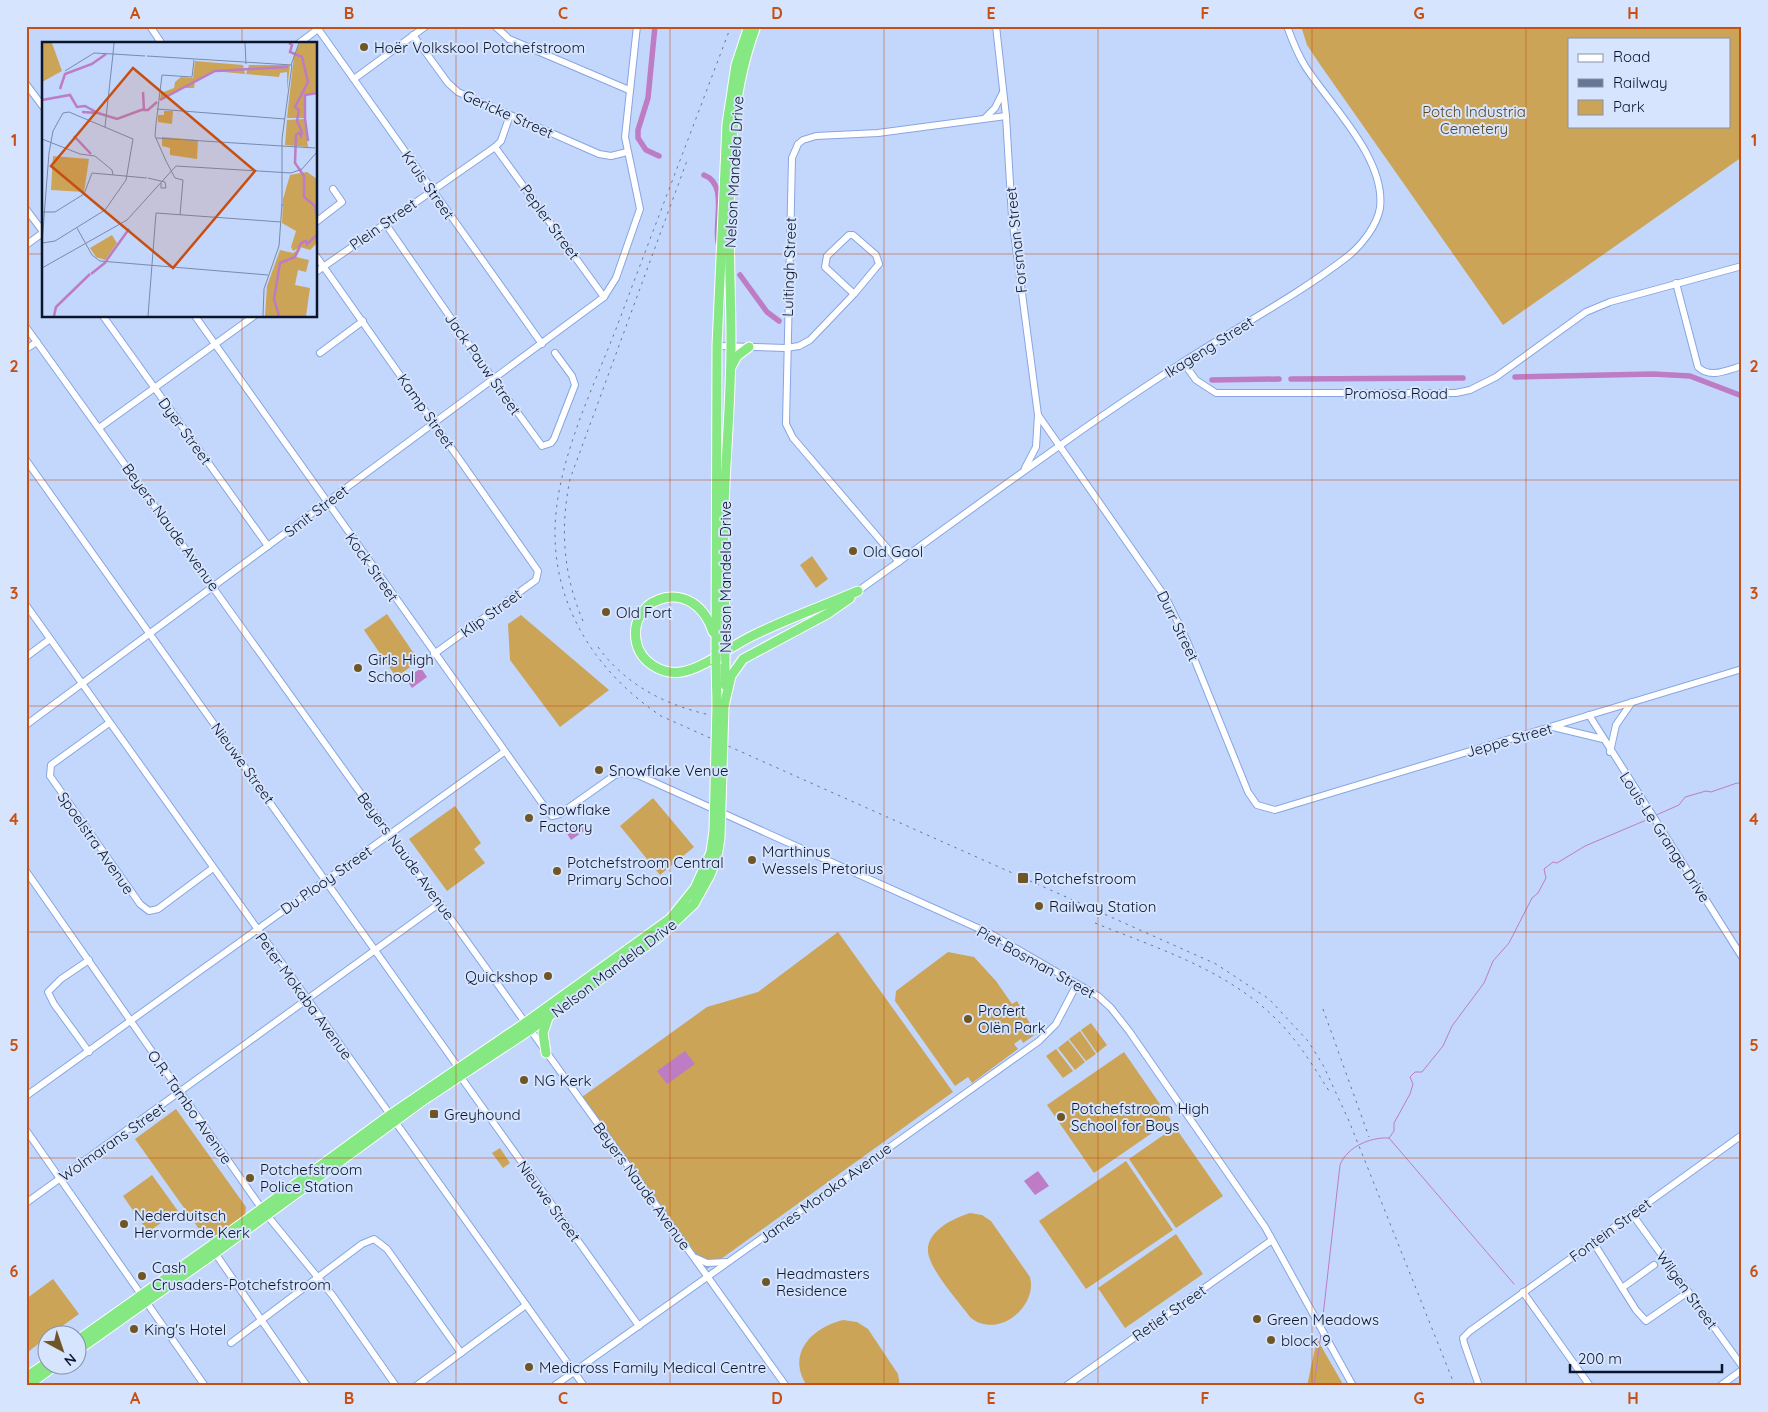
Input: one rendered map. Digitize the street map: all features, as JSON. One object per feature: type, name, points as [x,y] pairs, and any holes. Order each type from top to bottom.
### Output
[{"type":"highway","name":"Nelson Mandela Drive","points":[[720,705],[716,664],[717,346],[727,124],[736,65],[754,27]]},
{"type":"highway","name":"Nelson Mandela Drive","points":[[527,1026],[550,1016],[680,920],[694,904],[704,888],[714,855],[720,705],[726,642],[724,507],[731,347],[730,248],[734,128],[740,76],[754,27]]},
{"type":"highway","points":[[730,368],[737,356],[749,347]]},
{"type":"highway","points":[[716,649],[706,614],[696,604],[683,598],[668,598],[652,604],[641,616],[637,624],[636,641],[643,657],[661,670],[682,672],[695,668],[754,635],[858,591]]},
{"type":"highway","points":[[720,705],[731,676],[743,659],[827,614],[858,591]]},
{"type":"highway","name":"Nelson Mandela Drive","points":[[88,1333],[264,1212],[392,1118],[527,1026],[670,919],[695,888],[714,855]]},
{"type":"highway","points":[[546,1053],[542,1032],[550,1016]]},
{"type":"highway","name":"Nelson Mandela Drive","points":[[88,1342],[143,1297],[215,1254],[264,1212]]},
{"type":"highway","points":[[26,1377],[38,1369]]},
{"type":"highway","points":[[27,1385],[43,1374]]},
{"type":"street","points":[[150,26],[161,42]]},
{"type":"street","points":[[354,79],[426,26]]},
{"type":"street","points":[[496,26],[509,39],[629,90]]},
{"type":"street","points":[[604,297],[616,278],[640,209],[627,152],[625,129],[637,26]]},
{"type":"street","name":"Forsman Street","points":[[996,26],[1006,116],[1012,217],[1038,415],[1059,446]]},
{"type":"street","points":[[300,42],[317,28]]},
{"type":"street","name":"Kruis Street","points":[[317,28],[542,344]]},
{"type":"street","name":"Ikageng Street","points":[[858,591],[1059,446],[1183,362],[1293,295],[1348,256],[1363,241],[1374,225],[1380,209],[1380,190],[1367,154],[1304,64],[1289,28]]},
{"type":"street","name":"Gericke Street","points":[[414,35],[453,89],[599,154],[611,156],[627,152]]},
{"type":"street","points":[[26,84],[42,105]]},
{"type":"street","points":[[981,119],[995,108],[1003,89]]},
{"type":"street","name":"Plein Street","points":[[318,270],[495,147],[501,141],[510,115]]},
{"type":"street","name":"Luitingh Street","points":[[899,562],[789,431],[785,414],[792,158],[798,144],[803,140],[816,136],[878,133],[1006,116]]},
{"type":"street","name":"Pepler Street","points":[[495,147],[604,297]]},
{"type":"street","points":[[318,220],[342,202],[333,189]]},
{"type":"street","points":[[26,209],[42,229]]},
{"type":"street","name":"Jack Pauw Street","points":[[385,223],[542,446],[551,443],[554,439],[575,386],[572,376],[555,353]]},
{"type":"street","points":[[26,245],[42,233]]},
{"type":"street","points":[[717,346],[786,348],[798,346],[810,340],[854,294],[877,269],[879,259],[858,239],[849,235],[827,256],[825,267],[854,294]]},
{"type":"street","name":"Kamp Street","points":[[318,258],[536,567]]},
{"type":"street","name":"Promosa Road","points":[[1183,362],[1202,386],[1216,394],[1456,393],[1470,390],[1496,377],[1586,312],[1610,302],[1742,266]]},
{"type":"street","points":[[1676,284],[1698,367],[1710,374],[1742,366]]},
{"type":"street","name":"Smit Street","points":[[26,725],[604,297]]},
{"type":"street","name":"Dyer Street","points":[[104,318],[268,546]]},
{"type":"street","name":"Kock Street","points":[[196,318],[326,503],[552,816]]},
{"type":"street","points":[[99,428],[251,318]]},
{"type":"street","points":[[320,353],[362,321]]},
{"type":"street","name":"Beyers Naude Avenue","points":[[26,327],[786,1386]]},
{"type":"street","points":[[26,349],[37,342]]},
{"type":"street","points":[[1023,472],[1034,455],[1038,415]]},
{"type":"street","name":"Durr Street","points":[[1059,446],[1166,598],[1187,641],[1252,799],[1263,808],[1275,810]]},
{"type":"street","name":"Nieuwe Street","points":[[26,460],[376,950],[459,1072],[639,1326]]},
{"type":"street","name":"Klip Street","points":[[434,654],[536,580],[538,576],[536,567]]},
{"type":"street","name":"Peter Mokaba Avenue","points":[[26,605],[584,1386]]},
{"type":"street","points":[[26,657],[50,639]]},
{"type":"street","name":"Jeppe Street","points":[[1275,810],[1742,669]]},
{"type":"street","points":[[1610,752],[1616,725],[1632,702]]},
{"type":"street","name":"Louis Le Grange Drive","points":[[1589,715],[1610,752],[1742,957]]},
{"type":"street","name":"Spoelstra Avenue","points":[[109,723],[51,765],[50,776],[140,904],[148,911],[158,909],[213,868]]},
{"type":"street","points":[[1553,727],[1603,739]]},
{"type":"street","name":"Du Plooy Street","points":[[26,1096],[504,752]]},
{"type":"street","name":"Piet Bosman Street","points":[[552,816],[564,812],[615,776],[623,773],[638,775],[991,934],[1102,999],[1119,1017],[1183,1107],[1272,1240],[1353,1386]]},
{"type":"street","name":"O.R. Tambo Avenue","points":[[26,871],[264,1212],[319,1278],[396,1386]]},
{"type":"street","name":"Wolmarans Street","points":[[26,1203],[440,903]]},
{"type":"street","points":[[89,960],[50,989],[49,997],[89,1052]]},
{"type":"street","name":"James Moroka Avenue","points":[[554,1386],[1039,1041],[1056,1024],[1077,984]]},
{"type":"street","points":[[26,1130],[205,1386]]},
{"type":"street","name":"Fontein Street","points":[[1479,1386],[1463,1338],[1523,1292],[1742,1135]]},
{"type":"street","name":"Wilgen Street","points":[[1632,1214],[1742,1366]]},
{"type":"street","points":[[231,1343],[366,1241],[378,1240],[387,1249],[461,1353]]},
{"type":"street","name":"Retief Street","points":[[1066,1386],[1272,1240]]},
{"type":"street","points":[[1593,1242],[1622,1288],[1646,1321],[1688,1292]]},
{"type":"street","points":[[215,1254],[307,1386]]},
{"type":"street","points":[[691,1254],[707,1263],[719,1264],[730,1261]]},
{"type":"street","points":[[1622,1288],[1654,1265]]},
{"type":"street","points":[[1523,1292],[1590,1386]]},
{"type":"street","points":[[416,1386],[526,1305]]},
{"type":"street","points":[[1720,1386],[1742,1370]]},
{"type":"green space","name":"Potch Industria Cemetery","points":[[1301,26],[1742,26],[1742,157],[1503,325],[1307,45]]},
{"type":"green space","points":[[812,556],[828,579],[816,588],[800,565]]},
{"type":"green space","points":[[387,614],[419,661],[396,677],[364,630]]},
{"type":"green space","points":[[521,615],[609,690],[560,727],[510,660],[508,624]]},
{"type":"green space","points":[[653,798],[694,847],[660,875],[620,826]]},
{"type":"green space","points":[[455,806],[481,843],[474,849],[485,863],[447,891],[409,839]]},
{"type":"green space","points":[[838,932],[953,1092],[707,1269],[582,1097],[707,1007],[758,992]]},
{"type":"green space","name":"Profert Olën Park","points":[[948,952],[974,957],[996,981],[1012,1004],[1017,1001],[1036,1034],[1023,1043],[1021,1039],[1014,1044],[1018,1049],[972,1083],[968,1077],[955,1086],[895,1001],[896,991]]},
{"type":"green space","points":[[1091,1023],[1107,1045],[1097,1053],[1081,1030]]},
{"type":"green space","points":[[1080,1031],[1096,1054],[1086,1061],[1069,1039]]},
{"type":"green space","points":[[1068,1040],[1085,1062],[1075,1070],[1058,1048]]},
{"type":"green space","points":[[1056,1049],[1073,1071],[1063,1078],[1046,1056]]},
{"type":"green space","points":[[1124,1052],[1171,1120],[1094,1173],[1047,1105]]},
{"type":"green space","points":[[176,1109],[246,1207],[245,1215],[212,1238],[204,1236],[135,1139]]},
{"type":"green space","points":[[1175,1127],[1223,1196],[1176,1228],[1129,1159]]},
{"type":"green space","points":[[500,1148],[510,1163],[503,1168],[492,1153]]},
{"type":"green space","points":[[1126,1161],[1173,1230],[1086,1289],[1039,1221]]},
{"type":"green space","points":[[152,1175],[178,1211],[148,1232],[123,1196]]},
{"type":"green space","points":[[970,1213],[982,1215],[991,1221],[1030,1277],[1031,1289],[1028,1300],[1013,1317],[1003,1323],[991,1325],[980,1323],[970,1317],[939,1277],[930,1259],[929,1245],[931,1238],[936,1232],[956,1218]]},
{"type":"green space","points":[[1176,1234],[1203,1274],[1125,1328],[1098,1288]]},
{"type":"green space","points":[[53,1279],[79,1314],[65,1324],[38,1324],[38,1344],[28,1352],[26,1299]]},
{"type":"green space","points":[[843,1320],[857,1322],[868,1329],[898,1374],[900,1386],[807,1386],[801,1374],[799,1363],[805,1344],[821,1329]]},
{"type":"green space","points":[[1317,1339],[1344,1386],[1307,1386]]},
{"type":"shaded area","points":[[421,668],[427,677],[412,688],[406,679]]},
{"type":"shaded area","points":[[582,822],[587,829],[571,840],[566,832]]},
{"type":"shaded area","points":[[685,1051],[695,1064],[667,1084],[657,1071]]},
{"type":"shaded area","points":[[1038,1171],[1049,1186],[1035,1195],[1024,1181]]},
{"type":"waterway","points":[[655,26],[648,98],[638,130],[638,138],[646,150],[659,156]]},
{"type":"waterway","points":[[704,175],[712,180],[718,197],[717,238],[719,246]]},
{"type":"waterway","points":[[740,275],[767,312],[779,321]]},
{"type":"waterway","points":[[1515,377],[1653,374],[1690,376],[1742,396]]},
{"type":"waterway","points":[[1291,379],[1463,378]]},
{"type":"waterway","points":[[1212,380],[1279,379]]},
{"type":"waterway","points":[[1654,816],[1679,805],[1685,797],[1706,791],[1711,792],[1737,783],[1742,784]]},
{"type":"waterway","points":[[1389,1138],[1394,1131],[1394,1123],[1410,1094],[1413,1084],[1410,1077],[1415,1072],[1422,1072],[1443,1046],[1452,1026],[1484,983],[1493,961],[1509,943],[1532,898],[1538,893],[1546,878],[1544,869],[1553,862],[1557,863],[1585,846],[1651,818]]},
{"type":"waterway","points":[[1322,1325],[1340,1165],[1354,1148],[1374,1139],[1389,1138],[1514,1284]]},
{"type":"waterway","points":[[1314,1386],[1321,1333]]},
{"type":"railway","points":[[731,26],[616,329],[585,404],[567,457],[556,510],[555,536],[557,564],[563,590],[573,616],[601,661],[639,700],[661,716],[1216,964],[1269,999],[1308,1041],[1323,1065],[1349,1121],[1455,1386]]},
{"type":"railway","points":[[583,621],[571,586],[565,551],[565,516],[570,479],[688,158]]},
{"type":"railway","points":[[598,647],[621,672],[648,692],[677,706],[710,715]]},
{"type":"railway","points":[[1095,923],[1168,952],[1215,974],[1258,1003],[1286,1029],[1331,1094]]},
{"type":"railway","points":[[1323,1009],[1369,1137]]},
{"type":"place","name":"Hoër Volkskool Potchefstroom","points":[[364,47]]},
{"type":"place","name":"Old Gaol","points":[[853,551]]},
{"type":"place","name":"Old Fort","points":[[606,612]]},
{"type":"place","name":"Girls High School","points":[[358,668]]},
{"type":"place","name":"Snowflake Venue","points":[[599,770]]},
{"type":"place","name":"Snowflake Factory","points":[[529,818]]},
{"type":"place","name":"Marthinus Wessels Pretorius","points":[[752,860]]},
{"type":"place","name":"Potchefstroom Central Primary School","points":[[557,871]]},
{"type":"place","name":"Potchefstroom","points":[[1023,878]]},
{"type":"place","name":"Railway Station","points":[[1039,906]]},
{"type":"place","name":"Quickshop","points":[[548,976]]},
{"type":"place","name":"Profert Olën Park","points":[[968,1019]]},
{"type":"place","name":"NG Kerk","points":[[524,1080]]},
{"type":"place","name":"Greyhound","points":[[434,1114]]},
{"type":"place","name":"Potchefstroom High School for Boys","points":[[1061,1117]]},
{"type":"place","name":"Potchefstroom Police Station","points":[[250,1178]]},
{"type":"place","name":"Nederduitsch Hervormde Kerk","points":[[124,1224]]},
{"type":"place","name":"Cash Crusaders-Potchefstroom","points":[[142,1276]]},
{"type":"place","name":"Headmasters Residence","points":[[766,1282]]},
{"type":"place","name":"Green Meadows","points":[[1257,1319]]},
{"type":"place","name":"King's Hotel","points":[[134,1329]]},
{"type":"place","name":"block 9","points":[[1271,1340]]},
{"type":"place","name":"Medicross Family Medical Centre","points":[[529,1367]]}]
